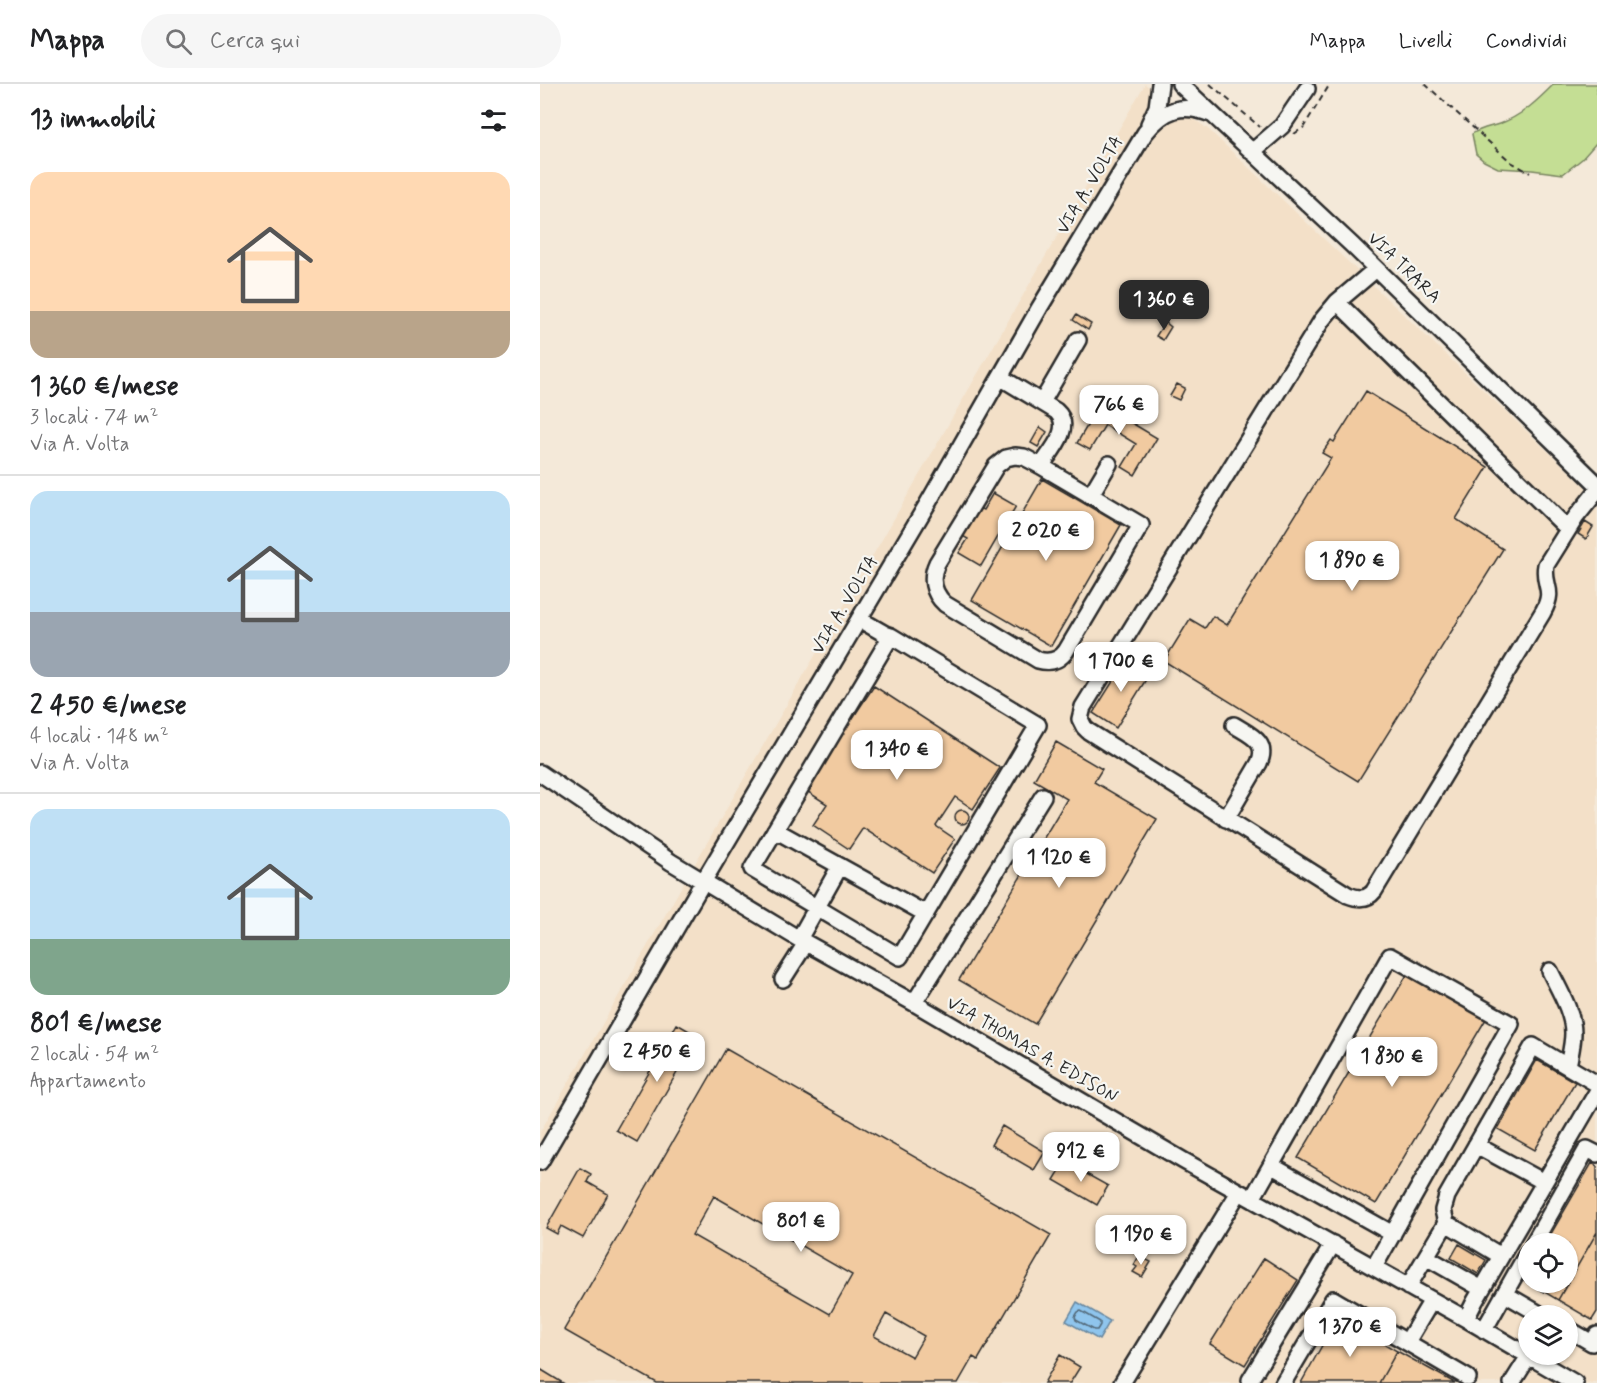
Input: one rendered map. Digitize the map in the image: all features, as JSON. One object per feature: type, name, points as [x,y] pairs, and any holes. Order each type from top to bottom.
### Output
[{"type":"street","points":[[1145,132],[1156,107],[1160,84]]},
{"type":"street","name":"VIA TRARA","points":[[1180,84],[1376,269],[1597,484]]},
{"type":"street","points":[[1252,152],[1281,126],[1307,89]]},
{"type":"street","name":"VIA A. VOLTA","points":[[540,1162],[928,503],[1040,307],[1145,132],[1160,117],[1177,109],[1196,108],[1211,114]]},
{"type":"street","points":[[1376,269],[1337,302],[1322,320],[1083,707],[1080,716],[1081,723],[1088,731],[1348,895],[1363,898],[1371,894],[1546,606],[1550,596],[1545,574],[1546,565],[1580,511],[1597,491]]},
{"type":"street","points":[[1337,302],[1568,529]]},
{"type":"street","points":[[1042,402],[1078,340]]},
{"type":"street","points":[[1000,377],[1059,414],[1064,424],[1062,432],[1041,466]]},
{"type":"street","points":[[1019,456],[1041,466],[1141,525],[1062,656],[1050,662],[1038,660],[945,604],[937,595],[933,578],[937,563],[999,463],[1006,458],[1019,456]]},
{"type":"street","points":[[1090,495],[1109,464]]},
{"type":"street","points":[[858,619],[891,636],[1038,726],[900,957],[752,869],[891,636]]},
{"type":"street","points":[[1227,819],[1259,764],[1262,753],[1262,748],[1256,739],[1234,725]]},
{"type":"street","name":"VIA THOMAS A. EDISON","points":[[540,773],[671,862],[802,941],[914,1003],[1252,1200],[1518,1350]]},
{"type":"street","points":[[914,1003],[1043,796]]},
{"type":"street","points":[[775,830],[926,914]]},
{"type":"street","points":[[783,979],[840,866]]},
{"type":"street","points":[[1252,1200],[1390,956],[1511,1024],[1374,1267]]},
{"type":"street","points":[[1550,971],[1572,1024],[1573,1041],[1568,1066]]},
{"type":"street","points":[[1408,1287],[1446,1223],[1444,1203],[1533,1046],[1597,1083]]},
{"type":"street","points":[[1466,1319],[1597,1092]]},
{"type":"street","points":[[1476,1145],[1544,1182]]},
{"type":"street","points":[[1539,1233],[1587,1149],[1597,1154]]},
{"type":"street","points":[[1272,1166],[1393,1234]]},
{"type":"street","points":[[1122,1383],[1239,1192]]},
{"type":"street","points":[[1446,1223],[1501,1256]]},
{"type":"street","points":[[1250,1380],[1333,1244]]},
{"type":"street","points":[[1426,1257],[1482,1289]]},
{"type":"street","points":[[1484,1330],[1518,1270]]},
{"type":"street","points":[[1504,1294],[1524,1305]]},
{"type":"street","points":[[1283,1383],[1333,1299],[1468,1378]]},
{"type":"street","points":[[1407,1342],[1432,1300]]},
{"type":"street","points":[[1578,1335],[1592,1343],[1597,1335]]},
{"type":"street","points":[[1512,1383],[1523,1365]]},
{"type":"street","name":"VIA THOMAS A. EDISON","points":[[1544,1365],[1575,1383]]},
{"type":"path","points":[[1210,84],[1271,136]]},
{"type":"path","points":[[1425,84],[1511,162],[1530,173]]},
{"type":"shaded area","points":[[1145,84],[1208,129],[1597,498],[1597,1383],[540,1383],[540,1132]]},
{"type":"green space","points":[[1554,84],[1597,84],[1597,142],[1582,159],[1563,174],[1498,168],[1476,154],[1472,134],[1515,117],[1536,102]]},
{"type":"water","points":[[1077,1302],[1110,1321],[1099,1340],[1066,1321]]},
{"type":"building","points":[[1076,315],[1091,324],[1088,330],[1073,320]]},
{"type":"building","points":[[1165,322],[1171,327],[1163,340],[1156,336]]},
{"type":"building","points":[[1177,384],[1185,388],[1179,400],[1170,396]]},
{"type":"building","points":[[1366,391],[1488,467],[1456,519],[1503,549],[1358,781],[1164,661],[1190,619],[1205,628],[1213,616],[1227,625],[1331,458],[1322,453],[1331,440],[1334,442]]},
{"type":"building","points":[[1100,404],[1157,438],[1135,475],[1122,467],[1136,444],[1105,425],[1090,450],[1077,443]]},
{"type":"building","points":[[1040,427],[1047,432],[1038,447],[1031,443]]},
{"type":"building","points":[[1042,479],[1121,525],[1051,646],[972,600]]},
{"type":"building","points":[[993,493],[1016,506],[981,566],[959,553],[968,539],[959,534],[975,506],[983,510]]},
{"type":"building","points":[[1585,522],[1593,527],[1586,539],[1578,534]]},
{"type":"building","points":[[1127,659],[1150,673],[1116,728],[1093,713]]},
{"type":"building","points":[[874,686],[1000,768],[973,809],[955,797],[936,826],[955,839],[932,873],[863,828],[849,849],[813,825],[827,804],[805,790]]},
{"type":"building","points":[[1056,742],[1102,769],[1094,782],[1157,819],[1035,1024],[959,980],[1067,799],[1034,780]]},
{"type":"building","points":[[962,810],[967,812],[969,817],[967,822],[962,824],[957,822],[955,817],[957,812]]},
{"type":"building","points":[[1408,973],[1486,1019],[1376,1204],[1298,1158]]},
{"type":"building","points":[[677,1024],[698,1036],[637,1142],[616,1130]]},
{"type":"building","points":[[726,1049],[1051,1235],[978,1360],[973,1357],[958,1383],[657,1383],[564,1330]],"holes":[[[714,1196],[852,1275],[830,1314],[692,1235]],[[886,1314],[924,1336],[912,1357],[874,1336]]]},
{"type":"building","points":[[1537,1060],[1575,1082],[1535,1150],[1498,1129]]},
{"type":"building","points":[[1002,1126],[1045,1152],[1034,1170],[991,1145]]},
{"type":"building","points":[[1065,1162],[1108,1186],[1097,1205],[1054,1180]]},
{"type":"building","points":[[1592,1163],[1597,1166],[1597,1232],[1578,1265],[1578,1233],[1551,1233]]},
{"type":"building","points":[[580,1168],[591,1174],[587,1182],[608,1194],[583,1238],[561,1226],[557,1234],[546,1228]]},
{"type":"building","points":[[1597,1232],[1597,1312],[1592,1320],[1578,1312],[1578,1305],[1566,1305],[1558,1300],[1562,1293],[1578,1293],[1578,1265]]},
{"type":"building","points":[[1459,1244],[1486,1260],[1478,1274],[1451,1258]]},
{"type":"building","points":[[1139,1256],[1151,1262],[1142,1277],[1133,1272],[1137,1267],[1134,1265]]},
{"type":"building","points":[[1264,1258],[1298,1280],[1245,1365],[1210,1344]]},
{"type":"building","points":[[1546,1293],[1562,1293],[1558,1300]]},
{"type":"building","points":[[1338,1317],[1397,1351],[1379,1383],[1301,1383]]},
{"type":"building","points":[[1397,1351],[1455,1383],[1379,1383]]},
{"type":"building","points":[[1060,1355],[1080,1367],[1070,1383],[1044,1383]]},
{"type":"building","points":[[540,1369],[563,1383],[540,1383]]}]
